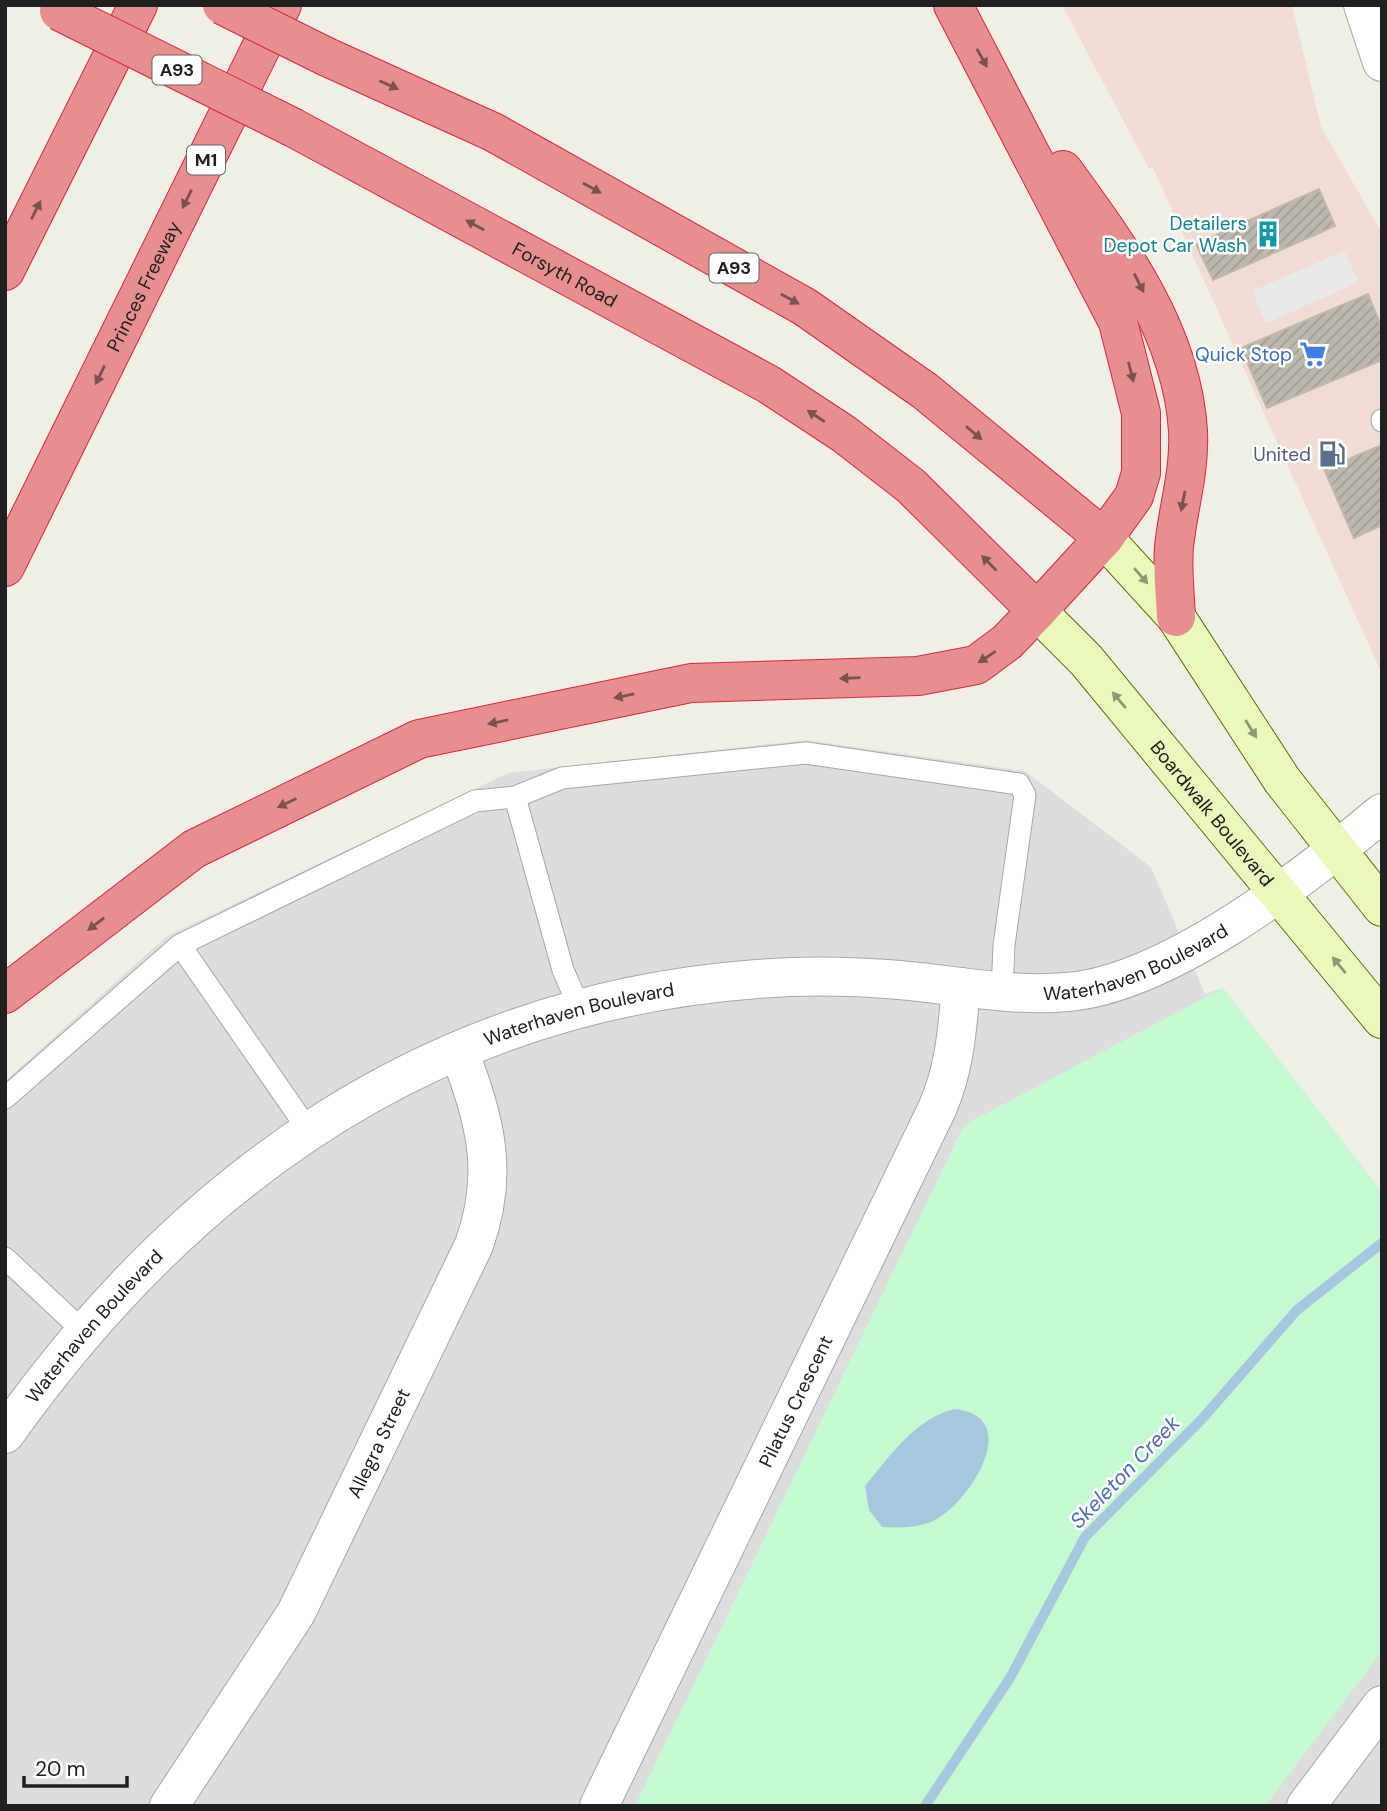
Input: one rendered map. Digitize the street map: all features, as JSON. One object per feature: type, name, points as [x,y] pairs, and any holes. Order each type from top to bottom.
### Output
[{"type":"highway","points":[[5,271],[138,5]]},
{"type":"highway","name":"A93","points":[[222,5],[327,57],[494,132],[805,307],[925,391],[1104,538]]},
{"type":"highway","name":"Princes Freeway","points":[[5,567],[282,5]]},
{"type":"highway","points":[[5,994],[194,849],[419,739],[691,683],[918,676],[976,665],[1007,642],[1037,611],[1104,538],[1134,496],[1141,473],[1141,413],[1118,322],[1011,111],[953,5]]},
{"type":"highway","name":"Forsyth Road","points":[[53,8],[294,128],[686,338],[833,426],[911,486],[1037,611]]},
{"type":"highway","points":[[1011,111],[1059,164],[1126,258],[1162,328],[1176,366],[1188,429],[1187,481],[1174,547],[1176,617]]},
{"type":"main road","points":[[1104,538],[1176,617],[1282,780],[1382,907]]},
{"type":"main road","name":"Boardwalk Boulevard","points":[[1037,611],[1086,660],[1382,1019]]},
{"type":"street","points":[[1363,5],[1382,62]]},
{"type":"street","name":"Waterhaven Boulevard","points":[[5,1433],[83,1331],[135,1274],[197,1215],[256,1168],[309,1131],[398,1078],[459,1051],[580,1009],[688,987],[778,978],[862,977],[1062,993],[1117,984],[1177,955],[1278,894],[1338,850],[1382,813]]},
{"type":"street","name":"Pilatus Crescent","points":[[599,1806],[937,1109],[957,1048],[961,987]]},
{"type":"street","name":"Allegra Street","points":[[169,1806],[296,1613],[474,1245],[487,1199],[488,1148],[474,1091],[459,1051]]},
{"type":"street","points":[[1308,1805],[1382,1705]]},
{"type":"lane","points":[[5,1098],[180,945],[475,800],[515,797],[562,778],[806,753],[1019,784],[1025,795],[1004,946],[1002,990]]},
{"type":"lane","points":[[515,797],[564,970],[580,1009]]},
{"type":"lane","points":[[180,945],[309,1131]]},
{"type":"lane","points":[[5,1258],[83,1331]]},
{"type":"shaded area","name":"United","points":[[1062,5],[1292,5],[1321,127],[1382,233],[1382,674],[1153,168],[1149,169]]},
{"type":"shaded area","points":[[1344,251],[1359,282],[1266,323],[1252,291]]},
{"type":"shaded area","points":[[806,740],[1025,771],[1151,867],[1205,994],[1223,988],[1382,1192],[1382,1806],[5,1806],[5,1081],[167,936],[508,773]]},
{"type":"green space","points":[[1223,988],[1382,1192],[1382,1651],[1265,1806],[635,1806],[964,1125]]},
{"type":"water","points":[[954,1409],[975,1415],[986,1427],[988,1442],[984,1460],[975,1479],[963,1496],[935,1520],[916,1526],[882,1527],[869,1510],[865,1486],[915,1430],[940,1414]]},
{"type":"building","name":"Detailers Depot Car Wash","points":[[1319,189],[1335,226],[1213,280],[1196,244]]},
{"type":"building","name":"Quick Stop","points":[[1368,294],[1382,328],[1382,360],[1267,408],[1241,348]]},
{"type":"building","points":[[1382,445],[1382,525],[1354,538],[1324,469]]},
{"type":"waterway","name":"Skeleton Creek","points":[[925,1806],[1010,1678],[1085,1537],[1202,1419],[1297,1310],[1382,1243]]},
{"type":"place","name":"Detailers Depot Car Wash","points":[[1268,234]]},
{"type":"place","name":"Quick Stop","points":[[1313,354]]},
{"type":"place","name":"United","points":[[1332,454]]}]
